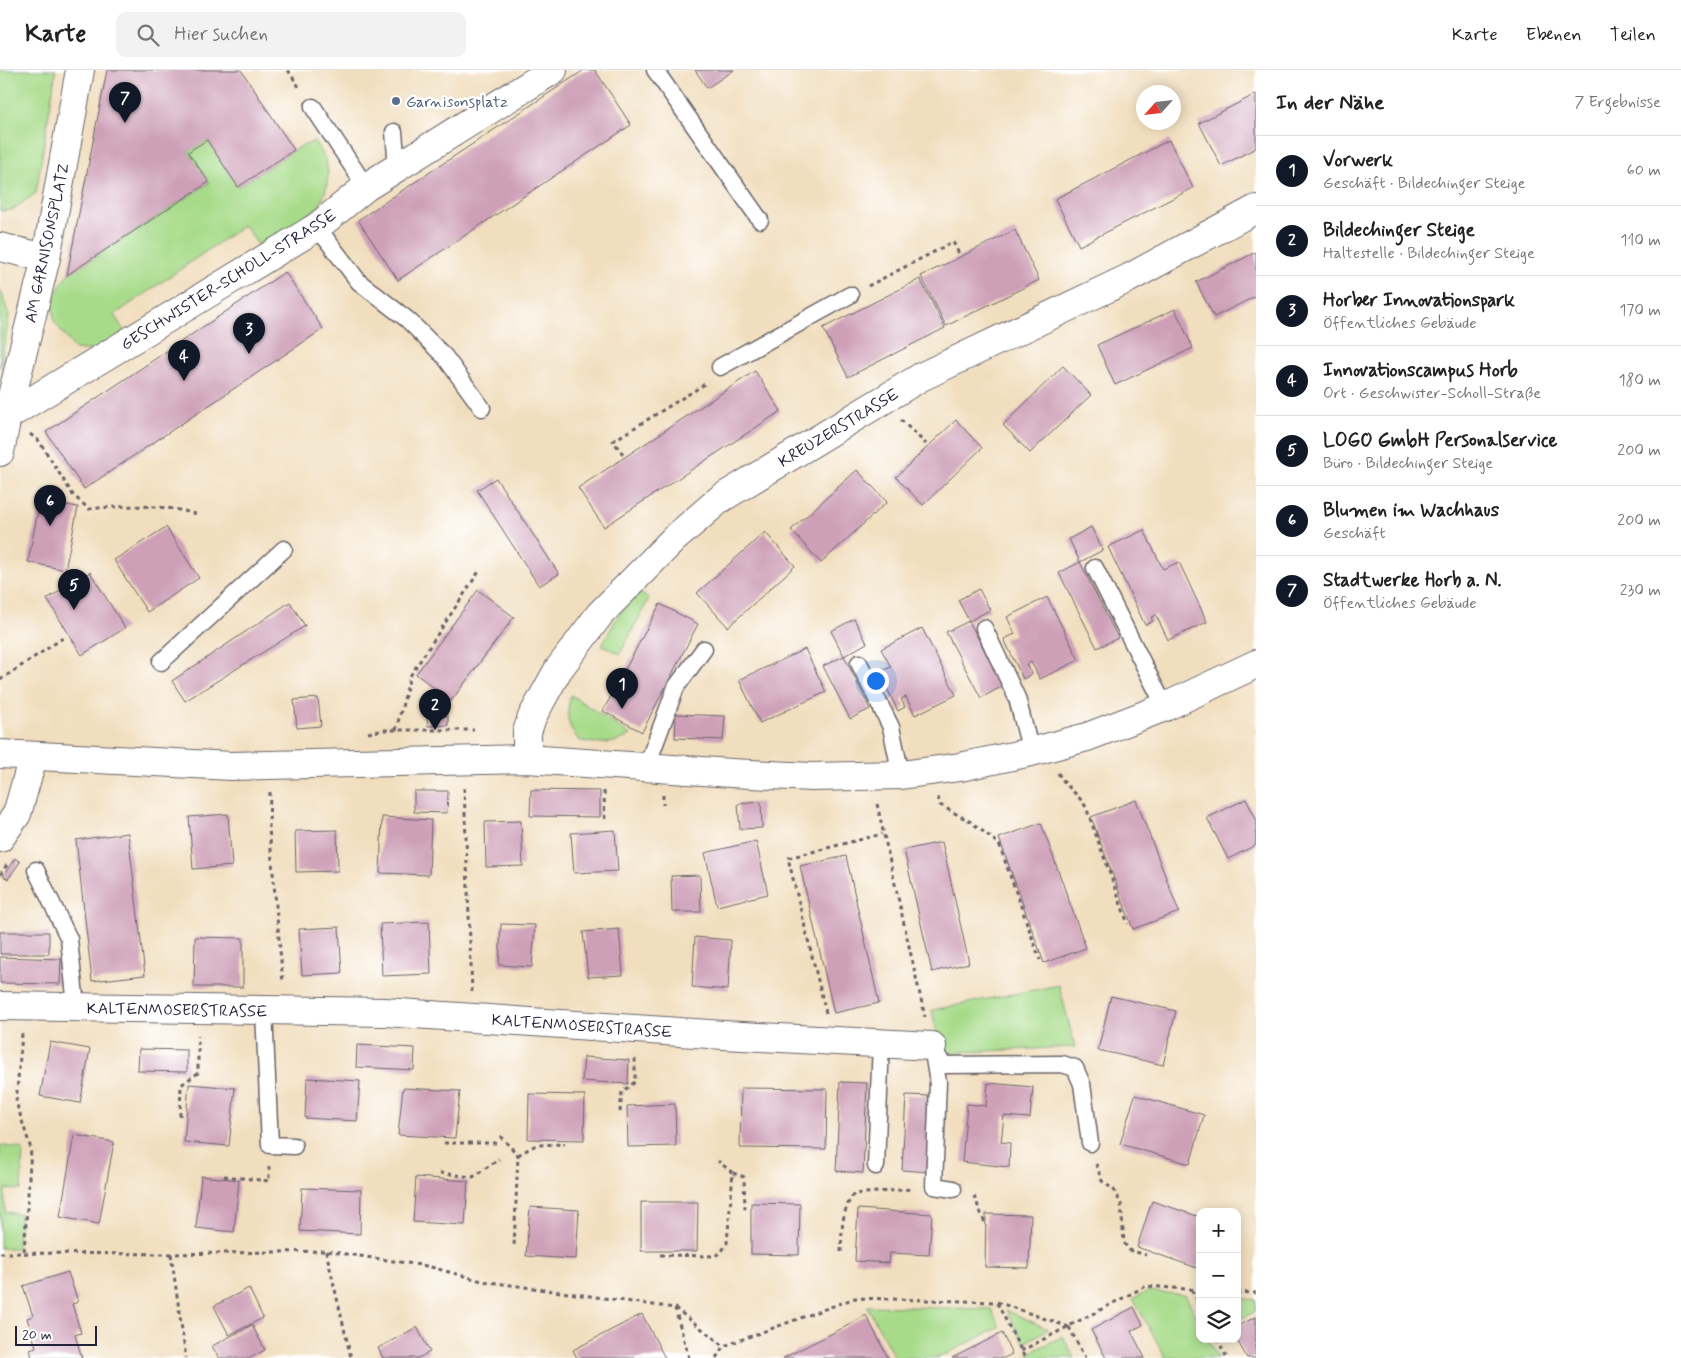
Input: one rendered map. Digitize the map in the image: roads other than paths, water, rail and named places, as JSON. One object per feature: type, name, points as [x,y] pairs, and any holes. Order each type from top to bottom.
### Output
[{"type":"street","name":"AM GARNISONSPLATZ","points":[[7,416],[46,258],[80,70]]},
{"type":"street","name":"GESCHWISTER-SCHOLL-STRASSE","points":[[7,416],[317,227],[366,188],[553,70]]},
{"type":"street","name":"KREUZERSTRASSE","points":[[527,759],[527,732],[532,717],[558,670],[600,614],[674,539],[720,499],[921,377],[1129,278],[1256,209]]},
{"type":"street","points":[[0,247],[46,258]]},
{"type":"street","points":[[0,452],[7,416]]},
{"type":"street","points":[[0,754],[33,757],[270,765],[527,759],[812,777],[901,775],[928,772],[1038,750],[1087,737],[1165,707],[1256,664]]},
{"type":"street","points":[[0,838],[17,814],[33,757]]},
{"type":"street","name":"KALTENMOSERSTRASSE","points":[[12,1005],[198,1010],[385,1012],[932,1046]]},
{"type":"lane","points":[[655,70],[760,220]]},
{"type":"lane","points":[[313,108],[366,188]]},
{"type":"lane","points":[[394,132],[397,168]]},
{"type":"lane","points":[[317,227],[360,282],[408,320],[445,357],[482,408]]},
{"type":"lane","points":[[720,367],[850,296]]},
{"type":"lane","points":[[161,662],[284,549]]},
{"type":"lane","points":[[1095,568],[1165,707]]},
{"type":"lane","points":[[984,628],[1017,698],[1038,750]]},
{"type":"lane","points":[[646,768],[676,687],[704,649]]},
{"type":"lane","points":[[858,663],[891,727],[901,775]]},
{"type":"lane","points":[[36,870],[69,939],[76,1006]]},
{"type":"lane","points":[[274,1011],[270,1145],[294,1146]]},
{"type":"lane","points":[[876,1166],[881,1043]]},
{"type":"lane","points":[[932,1046],[943,1065],[1062,1064],[1075,1068],[1082,1084],[1090,1143]]},
{"type":"lane","points":[[932,1046],[938,1082],[934,1186],[953,1189]]},
{"type":"place","name":"Garnisonsplatz","points":[[396,101]]},
{"type":"place","name":"Stadtwerke Horb a. N.","points":[[125,123]]},
{"type":"place","name":"Horber Innovationspark","points":[[249,354]]},
{"type":"place","name":"Innovationscampus Horb","points":[[184,381]]},
{"type":"place","name":"Blumen im Wachhaus","points":[[50,526]]},
{"type":"place","name":"LOGO GmbH Personalservice","points":[[74,610]]},
{"type":"place","name":"Vorwerk","points":[[622,709]]},
{"type":"place","name":"Bildechinger Steige","points":[[435,730]]}]
